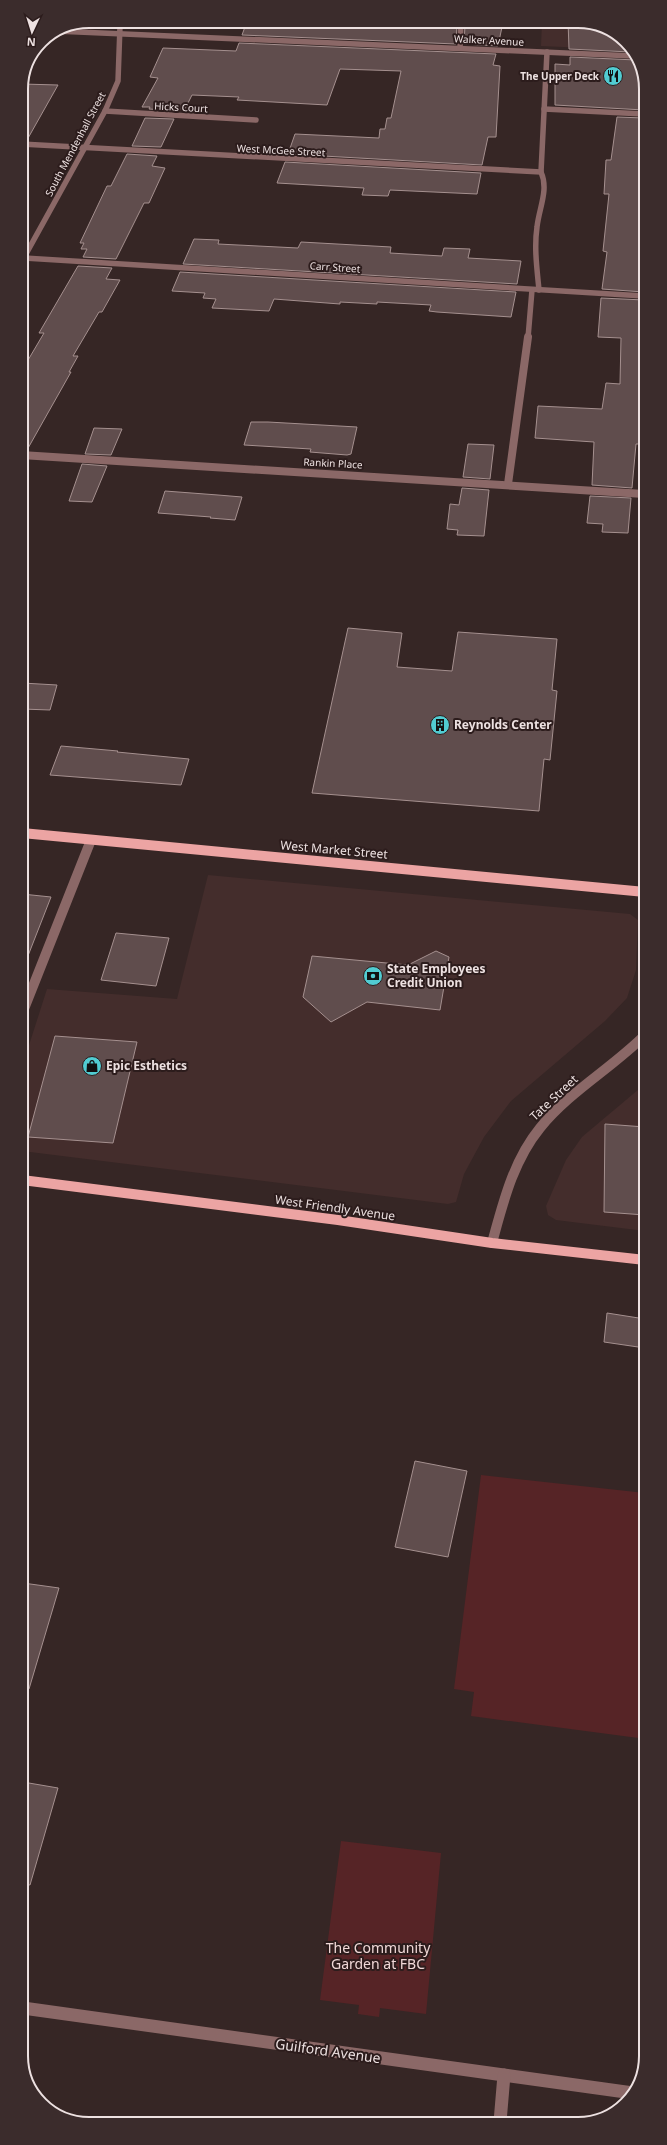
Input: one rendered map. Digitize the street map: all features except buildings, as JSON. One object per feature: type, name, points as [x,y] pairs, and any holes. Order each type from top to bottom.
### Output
[{"type":"main road","name":"West Market Street","points":[[28,835],[639,891]]},
{"type":"main road","name":"West Friendly Avenue","points":[[28,1181],[338,1220],[492,1243],[639,1259]]},
{"type":"street","name":"South Mendenhall Street","points":[[28,252],[85,149],[105,111],[118,81],[120,28]]},
{"type":"street","points":[[460,48],[461,28]]},
{"type":"street","name":"Walker Avenue","points":[[70,32],[629,56]]},
{"type":"street","points":[[508,484],[529,329],[536,290],[537,226],[542,208],[545,181],[540,172],[546,52]]},
{"type":"street","points":[[544,109],[639,114]]},
{"type":"street","name":"Hicks Court","points":[[105,111],[256,120]]},
{"type":"street","name":"West McGee Street","points":[[28,145],[85,149],[540,172]]},
{"type":"street","name":"Carr Street","points":[[28,261],[639,296]]},
{"type":"street","name":"Rankin Place","points":[[28,455],[508,484],[639,494]]},
{"type":"street","points":[[28,999],[91,840]]},
{"type":"street","name":"Tate Street","points":[[492,1243],[502,1204],[521,1157],[538,1130],[552,1114],[639,1040]]},
{"type":"street","name":"Guilford Avenue","points":[[28,2009],[627,2092]]},
{"type":"street","points":[[500,2117],[504,2075]]},
{"type":"shaded area","points":[[542,28],[582,28],[590,29],[612,38],[625,50],[541,46]]},
{"type":"shaded area","points":[[208,875],[630,914],[638,920],[636,970],[627,998],[605,1021],[511,1101],[484,1137],[464,1174],[456,1202],[448,1204],[28,1152],[28,1048],[47,989],[177,999]]},
{"type":"shaded area","points":[[639,1089],[639,1230],[556,1220],[548,1215],[546,1206],[566,1160],[582,1137]]},
{"type":"green space","points":[[481,1475],[639,1492],[639,1738],[471,1716],[474,1692],[454,1689]]},
{"type":"green space","name":"The Community Garden at FBC","points":[[341,1841],[441,1853],[426,2014],[380,2008],[379,2017],[358,2014],[359,2005],[320,2000]]},
{"type":"place","name":"The Upper Deck","points":[[613,76]]},
{"type":"place","name":"Reynolds Center","points":[[440,725]]},
{"type":"place","name":"State Employees Credit Union","points":[[373,976]]},
{"type":"place","name":"Epic Esthetics","points":[[92,1066]]}]
